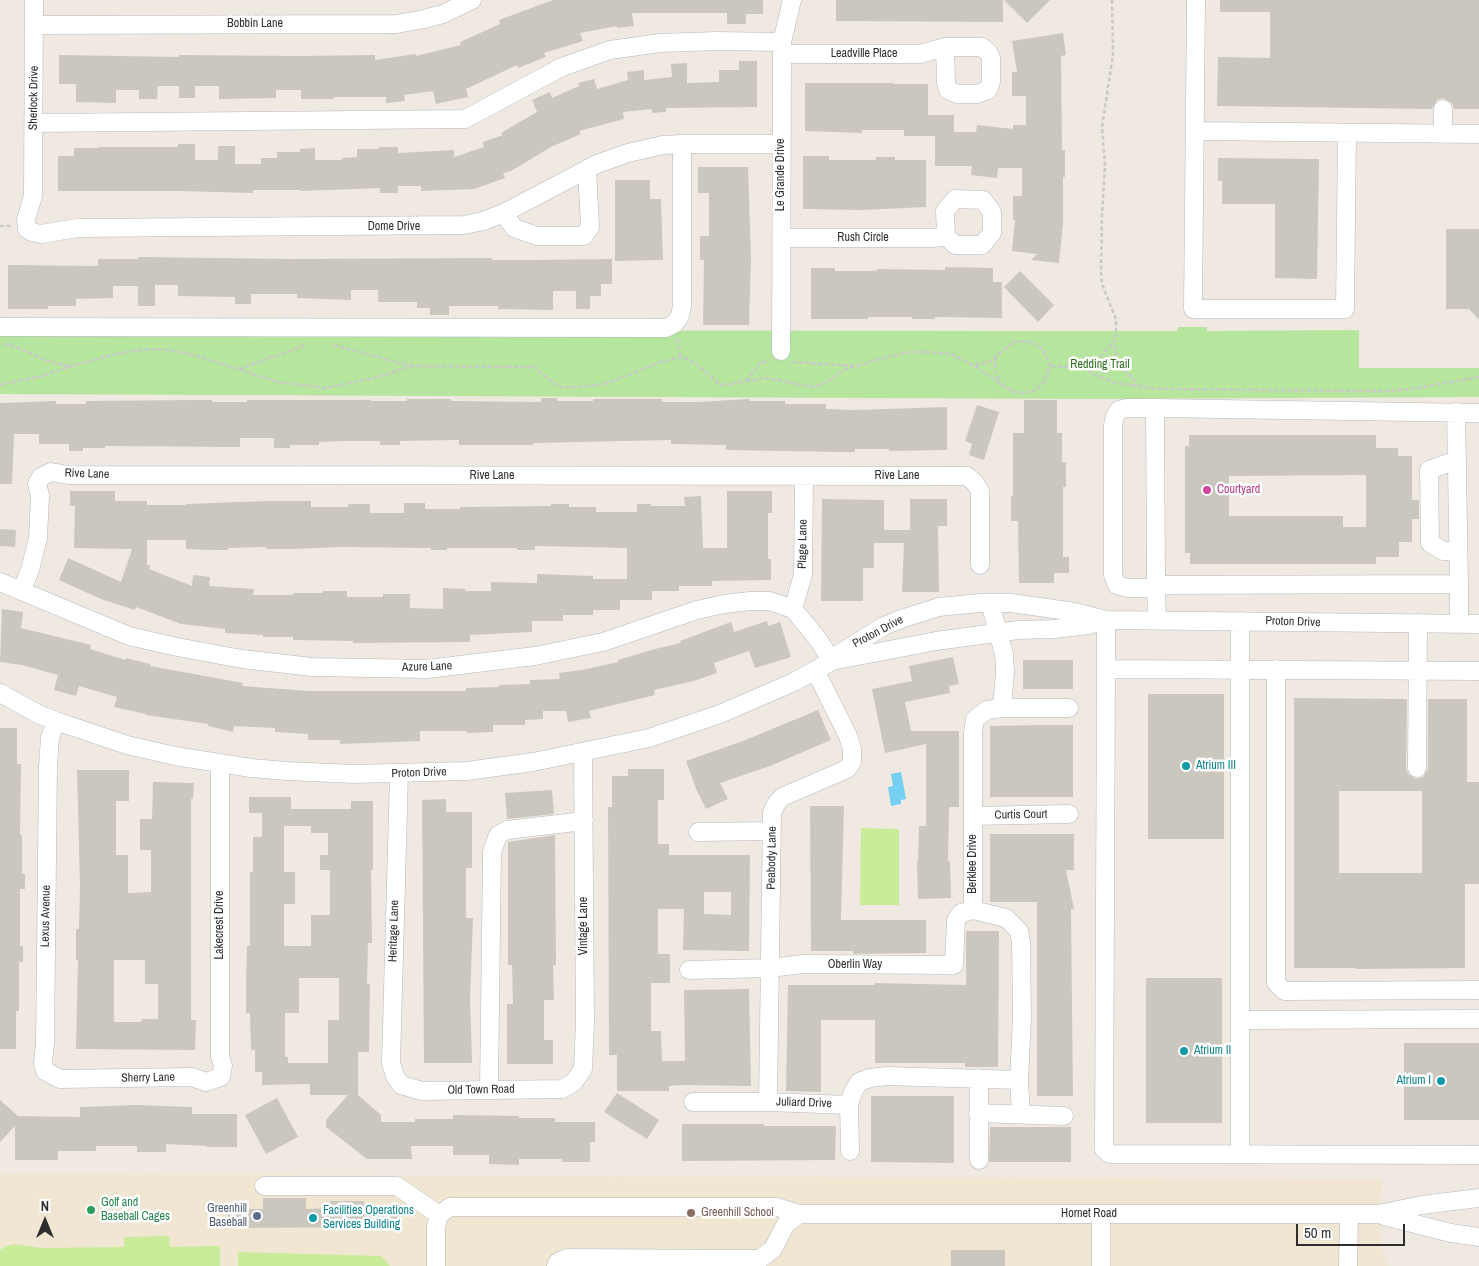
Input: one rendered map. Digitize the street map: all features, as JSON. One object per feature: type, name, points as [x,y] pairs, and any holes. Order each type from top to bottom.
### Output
[{"type":"street","name":"Sherlock Drive","points":[[33,196],[34,0]]},
{"type":"street","name":"Bobbin Lane","points":[[34,25],[397,24],[424,20],[472,0]]},
{"type":"street","name":"Le Grande Drive","points":[[780,358],[782,48],[792,0]]},
{"type":"street","points":[[1196,0],[1193,309],[1345,309],[1347,133]]},
{"type":"street","name":"Leadville Place","points":[[34,123],[465,119],[562,67],[610,50],[660,43],[717,41],[782,48],[920,54],[945,47]]},
{"type":"street","points":[[1443,109],[1443,134]]},
{"type":"street","points":[[1195,131],[1479,134]]},
{"type":"street","points":[[0,327],[666,328],[674,324],[680,316],[682,306],[682,144]]},
{"type":"street","name":"Dome Drive","points":[[33,196],[26,219],[27,230],[41,234],[77,228],[457,226],[483,221],[504,213],[587,169],[628,153],[663,145],[781,144]]},
{"type":"street","points":[[504,213],[514,228],[537,236],[584,236],[590,227],[587,169]]},
{"type":"street","name":"Rush Circle","points":[[781,238],[933,238],[946,236]]},
{"type":"street","points":[[1459,584],[1156,586],[1128,588],[1117,585],[1113,575],[1113,425],[1119,410],[1127,408],[1479,412]]},
{"type":"street","points":[[1155,408],[1157,621]]},
{"type":"street","points":[[1456,412],[1460,624]]},
{"type":"street","points":[[1457,460],[1429,470],[1430,543],[1443,551],[1458,551]]},
{"type":"street","name":"Rive Lane","points":[[22,590],[30,570],[38,538],[40,495],[37,484],[41,476],[52,472],[78,475],[967,476],[975,482],[980,491],[980,565]]},
{"type":"street","name":"Plage Lane","points":[[793,609],[803,575],[804,477]]},
{"type":"street","name":"Azure Lane","points":[[0,582],[129,636],[242,659],[312,667],[427,669],[476,664],[535,656],[603,642],[698,610],[724,604],[770,601],[793,609]]},
{"type":"street","points":[[990,603],[1004,654],[1005,672],[1002,708],[1069,708]]},
{"type":"street","name":"Proton Drive","points":[[832,661],[839,654],[868,635],[901,619],[939,607],[990,603],[1043,606],[1106,620],[1479,624]]},
{"type":"street","points":[[793,609],[817,638],[832,661]]},
{"type":"street","points":[[1106,620],[1104,1149],[1110,1154],[1479,1155]]},
{"type":"street","name":"Proton Drive","points":[[0,693],[38,714],[56,721],[127,745],[175,756],[286,771],[399,774],[467,771],[533,762],[649,738],[720,714],[794,682],[832,661],[936,641],[997,633],[1080,626],[1106,620]]},
{"type":"street","points":[[1240,620],[1240,1154]]},
{"type":"street","points":[[1417,768],[1418,624]]},
{"type":"street","points":[[1106,669],[1240,668],[1479,671]]},
{"type":"street","points":[[1276,669],[1276,983],[1284,991],[1479,990]]},
{"type":"street","name":"Peabody Lane","points":[[768,1102],[772,813],[782,797],[847,769],[852,762],[852,749],[848,736],[815,670]]},
{"type":"street","name":"Berklee Drive","points":[[1002,708],[987,710],[975,719],[973,733],[973,910],[1006,918],[1020,931],[1022,1018],[1019,1080],[1021,1114]]},
{"type":"street","name":"Lexus Avenue","points":[[56,721],[50,738],[48,766],[43,1063],[44,1071],[60,1079],[84,1079]]},
{"type":"street","name":"Vintage Lane","points":[[562,1089],[573,1083],[583,1069],[583,752]]},
{"type":"street","name":"Lakecrest Drive","points":[[212,1081],[221,1077],[223,1066],[220,1056],[220,763]]},
{"type":"street","name":"Heritage Lane","points":[[399,774],[390,1063],[401,1085]]},
{"type":"street","name":"Curtis Court","points":[[973,816],[1069,814]]},
{"type":"street","points":[[489,1090],[492,852],[498,835],[506,830],[584,821]]},
{"type":"street","points":[[698,832],[772,831]]},
{"type":"street","name":"Oberlin Way","points":[[689,970],[770,968],[803,964],[954,966],[956,920],[961,913],[973,910]]},
{"type":"street","points":[[1241,1020],[1479,1019]]},
{"type":"street","name":"Juliard Drive","points":[[693,1102],[849,1105],[853,1092],[860,1082],[870,1078],[887,1076],[1019,1080]]},
{"type":"street","name":"Sherry Lane","points":[[84,1079],[192,1077],[206,1082],[212,1081]]},
{"type":"street","points":[[979,1078],[979,1160]]},
{"type":"street","name":"Old Town Road","points":[[401,1085],[422,1091],[562,1089]]},
{"type":"street","points":[[849,1105],[850,1151]]},
{"type":"street","points":[[978,1113],[1064,1116]]},
{"type":"street","points":[[264,1186],[397,1186],[439,1215],[436,1228],[436,1266]]},
{"type":"street","name":"Hornet Road","points":[[439,1215],[450,1207],[776,1207],[799,1214],[1378,1214],[1479,1198]]},
{"type":"street","points":[[556,1266],[558,1262],[567,1258],[760,1259],[773,1249],[786,1224],[799,1214]]},
{"type":"street","points":[[1101,1214],[1101,1266]]},
{"type":"street","points":[[1348,1266],[1349,1214]]},
{"type":"street","name":"Hornet Road","points":[[1378,1214],[1451,1233],[1479,1237]]},
{"type":"path","points":[[1112,0],[1113,55],[1102,128],[1106,166],[1102,215],[1101,274],[1102,284],[1116,319],[1114,341],[1117,358],[1126,372],[1139,385]]},
{"type":"path","points":[[0,226],[11,226]]},
{"type":"path","points":[[333,344],[412,366],[535,367],[553,383],[561,387],[582,387],[608,383],[658,363],[681,357],[690,360],[719,384],[724,385],[766,378],[804,386],[819,386],[839,373],[855,366],[894,355],[927,352],[951,354],[973,365],[1011,391],[1023,393],[1034,391],[1044,382],[1050,366],[1044,351],[1038,345],[1027,341],[1014,342],[989,362],[973,365]]},
{"type":"path","points":[[1084,368],[1100,357],[1114,341]]},
{"type":"path","points":[[0,344],[14,346],[59,365],[72,366]]},
{"type":"path","points":[[237,369],[294,348],[312,344]]},
{"type":"path","points":[[0,386],[42,376],[116,354],[158,349],[194,355],[278,382],[325,388],[374,378],[412,366]]},
{"type":"path","points":[[996,357],[995,367],[1000,385]]},
{"type":"path","points":[[745,382],[761,362],[780,358],[855,366]]},
{"type":"path","points":[[1050,366],[1084,368],[1095,375],[1116,383],[1158,388],[1385,391],[1411,389],[1479,377]]},
{"type":"shaded area","name":"Greenhill School","points":[[0,1174],[1382,1179],[1381,1248],[1388,1266],[0,1266]]},
{"type":"green space","name":"Redding Trail","points":[[1178,327],[1207,327],[1207,331],[1359,330],[1359,368],[1479,368],[1479,397],[1093,399],[0,394],[0,330],[1177,331]]},
{"type":"green space","points":[[861,828],[899,829],[899,905],[860,905]]},
{"type":"green space","points":[[169,1236],[170,1247],[220,1246],[220,1266],[0,1266],[0,1250],[15,1244],[41,1248],[124,1247],[124,1237]]},
{"type":"green space","points":[[238,1252],[381,1256],[390,1266],[238,1266]]},
{"type":"water","points":[[901,772],[906,799],[901,800],[901,804],[891,806],[888,787],[893,786],[891,774]]},
{"type":"building","points":[[553,0],[763,0],[763,14],[746,14],[746,24],[727,24],[727,13],[632,13],[634,26],[617,28],[617,26],[580,33],[583,41],[544,53],[546,57],[518,68],[517,65],[466,89],[468,97],[436,104],[433,91],[404,95],[405,101],[386,103],[386,97],[301,99],[301,90],[276,90],[276,98],[219,99],[219,86],[195,86],[195,98],[179,98],[179,86],[158,86],[157,99],[139,99],[139,90],[116,90],[116,103],[76,102],[76,84],[59,84],[59,55],[179,57],[179,55],[375,55],[375,60],[416,54],[416,56],[461,45],[460,42],[500,24],[499,20]]},
{"type":"building","points":[[836,0],[1003,0],[1003,22],[836,21]]},
{"type":"building","points":[[1004,0],[1050,0],[1027,23]]},
{"type":"building","points":[[1220,0],[1479,0],[1479,109],[1454,109],[1452,103],[1443,98],[1437,100],[1432,109],[1217,106],[1218,57],[1270,58],[1270,12],[1220,12]]},
{"type":"building","points":[[1063,33],[1066,55],[1061,56],[1062,150],[1065,150],[1065,177],[1063,177],[1063,223],[1059,263],[1031,260],[1037,254],[1012,251],[1015,220],[1013,220],[1013,196],[1022,196],[1022,168],[998,168],[997,178],[971,175],[972,166],[935,166],[935,136],[904,136],[904,130],[862,130],[862,133],[805,131],[805,83],[928,84],[928,115],[954,115],[954,132],[976,132],[977,125],[1013,129],[1013,125],[1026,125],[1026,96],[1012,96],[1012,72],[1017,72],[1012,41]]},
{"type":"building","points":[[739,61],[757,61],[757,107],[666,108],[666,112],[652,113],[652,109],[623,112],[624,119],[579,131],[581,134],[551,147],[511,171],[503,173],[505,178],[474,189],[421,191],[421,186],[398,186],[398,193],[380,193],[380,188],[301,191],[253,190],[253,193],[58,191],[58,156],[74,156],[74,148],[178,147],[178,144],[195,144],[195,160],[218,160],[218,146],[235,146],[235,164],[261,164],[261,158],[277,158],[277,152],[300,152],[300,149],[315,148],[315,160],[342,160],[342,158],[357,157],[357,149],[379,149],[379,147],[398,147],[398,153],[454,150],[454,157],[484,147],[483,142],[503,135],[501,133],[537,112],[532,100],[550,92],[552,98],[579,86],[578,83],[594,79],[597,89],[628,80],[627,72],[644,70],[644,80],[672,77],[671,64],[687,63],[687,83],[719,82],[719,70],[739,70]]},
{"type":"building","points":[[803,156],[829,156],[829,160],[876,160],[876,157],[895,157],[895,160],[926,160],[926,207],[861,210],[803,209]]},
{"type":"building","points":[[1218,158],[1319,159],[1317,279],[1275,278],[1275,204],[1222,204],[1222,181],[1218,181]]},
{"type":"building","points":[[698,167],[748,167],[751,259],[749,325],[703,325],[704,260],[700,260],[700,236],[709,236],[709,193],[698,193]]},
{"type":"building","points":[[615,180],[650,180],[650,199],[661,199],[663,260],[615,261]]},
{"type":"building","points":[[1446,229],[1479,229],[1479,320],[1469,309],[1446,309]]},
{"type":"building","points":[[138,257],[292,259],[492,258],[492,260],[612,259],[612,284],[601,284],[601,296],[590,296],[590,309],[576,309],[576,291],[553,291],[553,310],[498,309],[498,306],[449,306],[449,315],[430,315],[430,308],[417,308],[417,302],[378,302],[378,290],[351,290],[351,300],[297,298],[297,294],[251,294],[251,304],[235,304],[235,297],[178,296],[178,285],[155,285],[155,306],[138,306],[138,286],[113,286],[113,298],[76,299],[76,306],[48,306],[48,309],[8,309],[8,265],[98,266],[98,259],[138,259]]},
{"type":"building","points":[[945,267],[993,268],[993,282],[1002,282],[1002,318],[935,317],[935,319],[912,319],[912,317],[868,317],[868,319],[811,319],[811,268],[835,268],[835,271],[877,271],[877,269],[945,270]]},
{"type":"building","points":[[1020,271],[1054,305],[1038,322],[1004,287]]},
{"type":"building","points":[[541,398],[557,398],[557,401],[662,399],[662,402],[749,399],[749,401],[785,401],[785,404],[826,404],[826,409],[855,410],[947,407],[947,450],[889,451],[889,449],[855,449],[855,452],[841,452],[726,450],[726,445],[671,444],[671,440],[533,443],[533,445],[459,445],[459,440],[400,441],[400,445],[380,445],[380,441],[346,441],[319,442],[319,445],[290,445],[290,448],[274,448],[274,438],[240,438],[240,447],[105,446],[105,448],[83,448],[83,451],[69,451],[69,444],[39,444],[39,434],[14,434],[12,484],[0,484],[0,403],[56,401],[56,404],[86,404],[86,401],[193,400],[212,400],[212,402],[247,402],[247,400],[407,401],[407,399],[541,402]]},
{"type":"building","points":[[1024,400],[1057,400],[1057,433],[1062,433],[1062,462],[1066,462],[1066,487],[1063,487],[1063,557],[1069,557],[1069,573],[1054,573],[1054,583],[1019,583],[1018,521],[1011,521],[1011,496],[1013,496],[1013,433],[1024,433]]},
{"type":"building","points":[[977,405],[999,412],[984,460],[969,455],[972,444],[965,441]]},
{"type":"building","name":"Courtyard","points":[[1189,435],[1376,435],[1376,448],[1398,448],[1398,456],[1412,456],[1412,500],[1419,500],[1419,519],[1412,519],[1412,542],[1399,542],[1399,557],[1376,557],[1376,564],[1190,564],[1190,553],[1185,553],[1185,446],[1189,446]],"holes":[[[1366,475],[1366,527],[1343,527],[1343,516],[1229,516],[1229,476]]]},
{"type":"building","points":[[70,491],[115,491],[115,501],[147,501],[147,505],[266,501],[311,501],[311,507],[348,507],[348,504],[370,504],[370,513],[404,513],[404,503],[425,503],[425,509],[569,504],[569,507],[596,507],[596,512],[637,512],[637,504],[685,506],[684,497],[701,496],[703,548],[727,548],[727,491],[772,491],[772,513],[768,513],[768,559],[771,559],[771,580],[712,581],[712,586],[679,586],[679,591],[652,591],[652,600],[620,600],[620,610],[593,610],[593,615],[563,615],[563,621],[532,621],[532,632],[470,635],[470,642],[353,643],[353,641],[293,640],[293,637],[263,637],[263,635],[225,633],[225,629],[181,624],[136,607],[135,610],[101,599],[59,580],[68,558],[121,582],[132,549],[74,548],[75,506],[70,506]],"holes":[[[147,540],[186,540],[186,549],[210,550],[266,547],[266,549],[341,547],[431,548],[431,550],[447,550],[447,548],[517,548],[517,550],[535,550],[535,546],[627,548],[627,579],[593,579],[593,576],[537,574],[537,583],[491,582],[491,591],[465,591],[465,589],[443,588],[443,609],[410,608],[410,594],[383,594],[383,597],[347,597],[347,591],[323,591],[323,593],[293,593],[293,595],[253,595],[254,589],[209,586],[210,577],[193,575],[192,586],[149,569],[150,565],[147,565]]]},
{"type":"building","points":[[822,499],[884,500],[884,530],[910,530],[910,499],[947,499],[947,526],[938,526],[939,592],[902,592],[904,543],[874,543],[874,568],[863,568],[863,601],[821,601]]},
{"type":"building","points":[[0,529],[16,530],[15,547],[0,546]]},
{"type":"building","points":[[2,609],[23,612],[21,628],[91,645],[90,649],[125,660],[126,658],[150,664],[150,666],[243,683],[242,686],[309,691],[466,691],[466,688],[530,684],[530,680],[560,679],[559,673],[618,662],[618,660],[681,643],[680,641],[731,622],[734,632],[767,621],[768,626],[780,622],[791,657],[755,668],[749,651],[714,663],[717,673],[694,681],[654,690],[655,695],[589,711],[591,718],[568,722],[566,711],[543,711],[543,719],[525,720],[525,725],[493,725],[493,732],[420,731],[420,741],[340,744],[340,740],[308,740],[308,734],[275,732],[275,728],[234,726],[233,732],[208,726],[208,724],[146,715],[114,707],[117,697],[79,686],[76,696],[54,690],[58,675],[22,665],[0,662]]},
{"type":"building","points":[[953,657],[959,684],[949,686],[950,693],[905,702],[911,731],[959,731],[959,807],[949,807],[948,861],[950,861],[951,898],[918,899],[917,862],[919,826],[926,826],[926,744],[885,753],[872,689],[912,681],[909,666]]},
{"type":"building","points":[[1023,660],[1073,660],[1073,689],[1023,689]]},
{"type":"building","name":"Atrium III","points":[[1148,694],[1224,694],[1224,839],[1148,839]]},
{"type":"building","points":[[1294,698],[1407,699],[1406,768],[1408,774],[1416,779],[1423,777],[1428,769],[1428,699],[1467,699],[1467,782],[1479,782],[1479,884],[1465,884],[1465,968],[1294,968]],"holes":[[[1339,791],[1422,791],[1422,873],[1339,873]]]},
{"type":"building","points":[[818,710],[831,740],[770,766],[720,783],[728,799],[706,809],[686,761],[743,741]]},
{"type":"building","points":[[1073,725],[1073,797],[990,797],[990,726]]},
{"type":"building","points":[[0,728],[17,728],[17,764],[21,764],[20,835],[22,835],[22,874],[25,874],[25,889],[20,889],[20,946],[23,946],[23,962],[19,962],[19,1011],[16,1011],[16,1049],[0,1049]]},
{"type":"building","points":[[628,769],[664,769],[664,800],[658,800],[658,844],[669,844],[669,855],[750,855],[749,951],[683,950],[684,909],[658,909],[658,954],[670,954],[670,983],[651,983],[651,1031],[661,1031],[662,1061],[685,1061],[684,990],[749,989],[751,1086],[682,1085],[669,1086],[669,1091],[617,1091],[617,1055],[609,1055],[608,807],[612,807],[612,776],[628,776]],"holes":[[[704,892],[731,892],[731,915],[704,914]]]},
{"type":"building","points":[[77,770],[129,770],[129,801],[116,801],[116,855],[128,855],[128,893],[151,892],[151,850],[140,850],[140,819],[152,819],[153,782],[194,783],[193,799],[191,799],[191,1020],[196,1020],[195,1050],[76,1049],[78,960],[76,960],[76,929],[79,929],[80,886]],"holes":[[[114,960],[145,960],[145,984],[158,984],[158,1019],[142,1019],[141,1022],[114,1022]]]},
{"type":"building","points":[[552,790],[554,814],[507,819],[505,793]]},
{"type":"building","points":[[249,797],[291,797],[291,809],[351,809],[351,801],[373,801],[373,870],[371,870],[372,943],[368,943],[367,984],[370,984],[369,1052],[358,1052],[358,1095],[381,1115],[381,1122],[415,1122],[415,1119],[453,1119],[453,1115],[519,1116],[519,1118],[555,1118],[555,1122],[595,1122],[595,1142],[590,1142],[590,1162],[562,1162],[562,1159],[519,1159],[519,1165],[489,1164],[489,1155],[453,1155],[453,1146],[411,1146],[412,1159],[367,1159],[326,1127],[326,1120],[348,1095],[310,1095],[310,1084],[262,1085],[262,1072],[255,1072],[255,1050],[251,1050],[250,1013],[246,1013],[246,982],[247,946],[250,946],[250,872],[253,872],[253,837],[262,837],[262,813],[249,813]],"holes":[[[284,826],[311,826],[311,833],[328,833],[328,855],[320,855],[320,870],[330,870],[330,915],[311,915],[311,946],[284,946],[284,904],[295,904],[295,872],[284,872]],[[299,978],[339,978],[339,1020],[328,1020],[328,1063],[288,1063],[288,1057],[285,1057],[285,1013],[299,1013]]]},
{"type":"building","points":[[446,799],[446,812],[472,812],[472,868],[466,868],[466,918],[473,918],[470,999],[472,1063],[424,1063],[422,800]]},
{"type":"building","points":[[810,806],[844,806],[841,920],[926,920],[926,953],[853,954],[853,951],[811,951]]},
{"type":"building","points":[[990,834],[1074,834],[1074,870],[1066,870],[1074,909],[1071,909],[1073,1096],[1037,1096],[1037,902],[990,902]]},
{"type":"building","points":[[555,835],[556,965],[553,965],[554,1000],[544,1000],[544,1040],[553,1040],[553,1064],[507,1064],[507,1004],[513,1004],[512,965],[508,965],[508,842]]},
{"type":"building","points":[[966,931],[999,931],[998,1067],[965,1067],[965,1063],[875,1063],[875,1020],[821,1020],[821,1092],[786,1091],[788,985],[875,985],[875,983],[966,985]]},
{"type":"building","name":"Atrium II","points":[[1146,978],[1222,978],[1222,1123],[1146,1123]]},
{"type":"building","name":"Atrium I","points":[[1404,1043],[1479,1043],[1479,1120],[1404,1120]]},
{"type":"building","points":[[617,1093],[659,1120],[647,1139],[604,1112]]},
{"type":"building","points":[[871,1096],[954,1096],[954,1163],[871,1162]]},
{"type":"building","points":[[277,1098],[298,1137],[266,1154],[245,1115]]},
{"type":"building","points":[[0,1100],[18,1116],[80,1117],[80,1107],[137,1105],[192,1107],[192,1114],[237,1114],[237,1147],[166,1144],[166,1152],[137,1152],[137,1146],[96,1146],[96,1151],[58,1151],[58,1160],[15,1160],[15,1126],[0,1142]]},
{"type":"building","points":[[682,1124],[836,1126],[835,1160],[682,1161]]},
{"type":"building","points":[[990,1127],[1071,1127],[1071,1162],[989,1162]]},
{"type":"building","name":"Facilities Operations Services Building","points":[[263,1198],[306,1198],[306,1209],[330,1208],[330,1201],[364,1201],[364,1208],[398,1208],[398,1227],[228,1228],[228,1209],[263,1209]]},
{"type":"building","points":[[951,1250],[1005,1250],[1005,1266],[951,1266]]},
{"type":"place","name":"Courtyard","points":[[1207,490]]},
{"type":"place","name":"Atrium III","points":[[1186,766]]},
{"type":"place","name":"Atrium II","points":[[1184,1051]]},
{"type":"place","name":"Atrium I","points":[[1441,1081]]},
{"type":"place","name":"Golf and Baseball Cages","points":[[91,1210]]},
{"type":"place","name":"Greenhill School","points":[[691,1213]]},
{"type":"place","name":"Greenhill Baseball","points":[[257,1216]]},
{"type":"place","name":"Facilities Operations Services Building","points":[[313,1218]]}]
